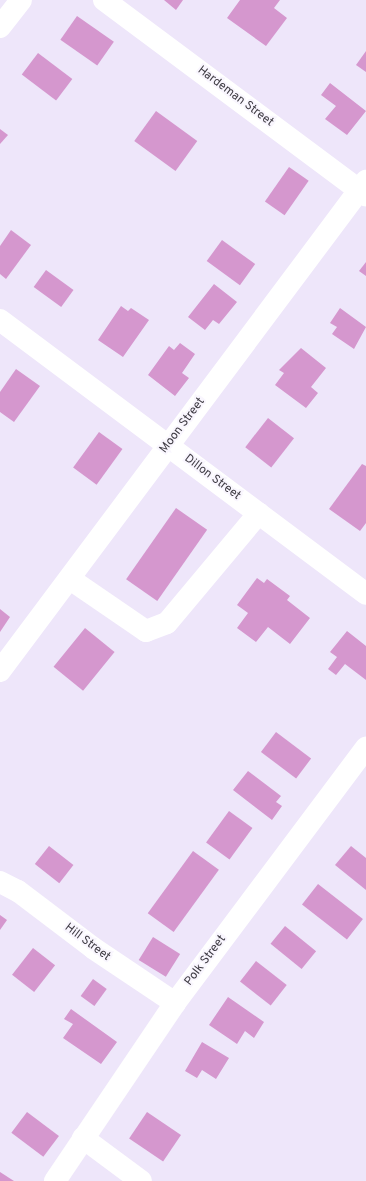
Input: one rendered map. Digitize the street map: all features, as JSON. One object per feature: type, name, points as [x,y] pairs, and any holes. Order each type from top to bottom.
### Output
[{"type":"street","points":[[0,27],[21,0]]},
{"type":"street","name":"Hardeman Street","points":[[104,0],[364,189]]},
{"type":"street","name":"Moon Street","points":[[0,671],[169,445],[364,189]]},
{"type":"street","name":"Dillon Street","points":[[0,320],[169,445],[366,594]]},
{"type":"street","points":[[70,578],[146,630],[167,623],[259,513]]},
{"type":"street","name":"Polk Street","points":[[55,1181],[174,1003],[366,748]]},
{"type":"street","name":"Hill Street","points":[[0,882],[18,891],[93,948],[174,1003]]},
{"type":"street","points":[[83,1138],[141,1181]]},
{"type":"building","points":[[164,0],[183,0],[176,10]]},
{"type":"building","points":[[240,0],[280,0],[274,8],[287,18],[266,46],[227,18]]},
{"type":"building","points":[[77,16],[114,42],[97,66],[60,40]]},
{"type":"building","points":[[366,51],[366,72],[356,65]]},
{"type":"building","points":[[38,53],[72,79],[56,100],[22,75]]},
{"type":"building","points":[[330,83],[366,111],[347,135],[325,119],[336,106],[321,95]]},
{"type":"building","points":[[156,111],[197,141],[176,171],[134,141]]},
{"type":"building","points":[[0,129],[8,135],[0,144]]},
{"type":"building","points":[[289,167],[309,181],[285,215],[265,201]]},
{"type":"building","points":[[11,230],[31,245],[6,279],[0,274],[0,246]]},
{"type":"building","points":[[222,240],[255,264],[240,285],[207,261]]},
{"type":"building","points":[[366,262],[366,276],[359,271]]},
{"type":"building","points":[[46,270],[74,290],[61,307],[34,287]]},
{"type":"building","points":[[214,284],[237,302],[219,324],[213,320],[205,330],[188,317]]},
{"type":"building","points":[[121,306],[128,311],[131,308],[149,320],[123,357],[98,340]]},
{"type":"building","points":[[340,308],[366,327],[354,349],[332,334],[337,327],[330,323]]},
{"type":"building","points":[[180,343],[195,354],[182,373],[189,378],[175,396],[148,375],[169,346],[174,350]]},
{"type":"building","points":[[301,348],[326,368],[311,387],[318,393],[306,408],[275,385],[284,373],[279,370]]},
{"type":"building","points":[[16,369],[40,386],[14,422],[0,412],[0,392]]},
{"type":"building","points":[[268,418],[294,438],[271,467],[245,447]]},
{"type":"building","points":[[99,432],[122,449],[97,485],[73,468]]},
{"type":"building","points":[[362,464],[366,466],[366,523],[360,531],[329,509]]},
{"type":"building","points":[[176,508],[207,530],[157,601],[126,579]]},
{"type":"building","points":[[257,578],[264,583],[267,579],[290,596],[287,600],[310,618],[290,644],[268,627],[256,642],[237,628],[248,613],[237,605]]},
{"type":"building","points":[[0,609],[10,617],[0,632]]},
{"type":"building","points":[[85,628],[115,652],[83,691],[54,667]]},
{"type":"building","points":[[347,631],[366,646],[366,680],[345,664],[336,675],[328,669],[337,657],[330,652]]},
{"type":"building","points":[[276,732],[311,758],[296,778],[261,752]]},
{"type":"building","points":[[248,771],[281,796],[276,802],[282,806],[272,820],[233,790]]},
{"type":"building","points":[[229,811],[252,828],[230,860],[206,843]]},
{"type":"building","points":[[49,846],[73,865],[59,883],[35,864]]},
{"type":"building","points":[[351,846],[366,858],[366,890],[335,865]]},
{"type":"building","points":[[193,851],[219,870],[174,932],[148,913]]},
{"type":"building","points":[[318,884],[363,919],[347,940],[302,904]]},
{"type":"building","points":[[0,915],[7,920],[0,930]]},
{"type":"building","points":[[285,926],[316,951],[302,969],[271,944]]},
{"type":"building","points":[[153,937],[180,954],[166,977],[139,960]]},
{"type":"building","points":[[33,948],[55,965],[34,992],[12,975]]},
{"type":"building","points":[[256,961],[287,985],[271,1005],[240,981]]},
{"type":"building","points":[[93,979],[107,989],[94,1006],[81,996]]},
{"type":"building","points":[[228,997],[264,1022],[254,1038],[245,1031],[237,1044],[209,1025]]},
{"type":"building","points":[[71,1009],[117,1042],[101,1064],[63,1038],[73,1024],[64,1019]]},
{"type":"building","points":[[202,1042],[229,1058],[216,1079],[202,1070],[197,1078],[185,1071]]},
{"type":"building","points":[[27,1112],[59,1136],[43,1157],[11,1133]]},
{"type":"building","points":[[147,1112],[181,1135],[163,1161],[129,1139]]},
{"type":"building","points":[[0,1172],[14,1181],[0,1181]]}]
